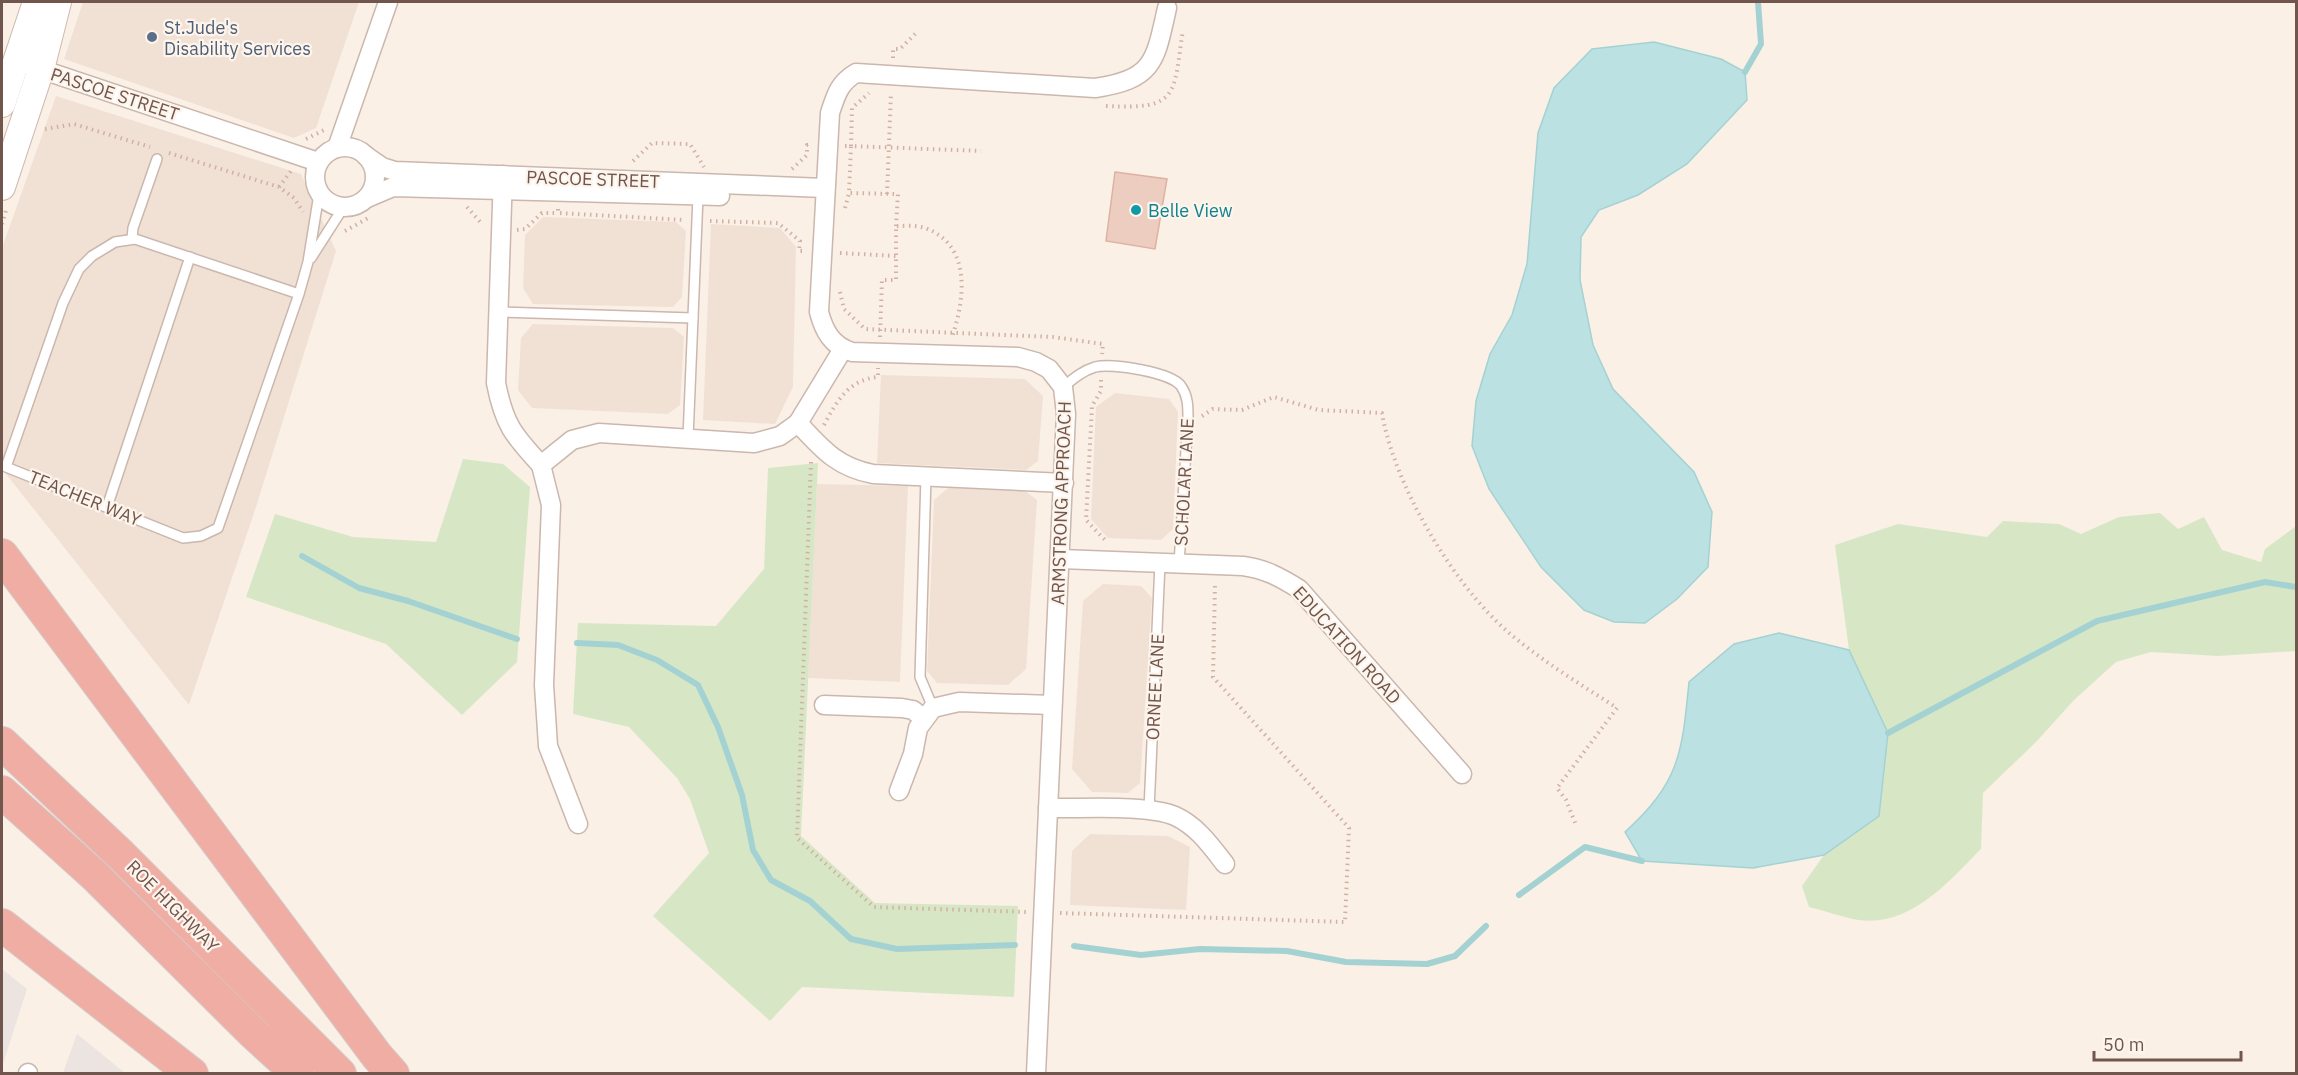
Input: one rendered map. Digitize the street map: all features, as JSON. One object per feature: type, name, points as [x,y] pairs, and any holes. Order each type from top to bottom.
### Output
[{"type":"highway","points":[[2,555],[370,1047],[393,1074]]},
{"type":"highway","name":"ROE HIGHWAY","points":[[2,742],[121,855],[340,1074]]},
{"type":"highway","name":"ROE HIGHWAY","points":[[2,792],[95,876],[252,1033],[298,1074]]},
{"type":"highway","points":[[2,925],[192,1074]]},
{"type":"main road","points":[[2,104],[36,2]]},
{"type":"main road","points":[[2,187],[37,79],[58,2]]},
{"type":"street","points":[[337,148],[388,2]]},
{"type":"street","points":[[541,465],[572,440],[599,433],[754,443],[780,436],[798,423],[843,349],[823,327],[819,312],[830,113],[837,92],[845,80],[856,73],[1095,88],[1122,84],[1143,71],[1157,55],[1167,8]]},
{"type":"street","name":"PASCOE STREET","points":[[15,61],[37,79],[317,166]]},
{"type":"street","points":[[348,147],[366,156],[375,174],[375,185],[367,198],[353,207],[333,206],[319,194],[315,186],[317,166],[330,151],[337,148],[348,147]]},
{"type":"street","name":"PASCOE STREET","points":[[366,156],[382,167],[395,171],[503,183],[698,196],[824,194]]},
{"type":"street","name":"PASCOE STREET","points":[[367,198],[393,187],[503,183],[824,194]]},
{"type":"street","points":[[503,183],[496,383],[501,411],[513,435],[541,465],[551,505],[544,685],[548,746],[578,824]]},
{"type":"street","name":"ARMSTRONG APPROACH","points":[[843,349],[852,352],[1018,357],[1036,362],[1049,369],[1063,387],[1066,414],[1064,483],[1036,1074]]},
{"type":"street","points":[[798,423],[824,451],[851,470],[873,474],[1064,483]]},
{"type":"street","name":"EDUCATION ROAD","points":[[1061,559],[1215,565],[1269,571],[1299,589],[1462,774]]},
{"type":"street","points":[[824,705],[902,708],[928,713],[959,702],[1052,705]]},
{"type":"street","points":[[899,791],[928,713]]},
{"type":"street","points":[[1048,808],[1149,810],[1174,816],[1202,835],[1225,864]]},
{"type":"lane","points":[[157,159],[133,228],[132,239],[299,294]]},
{"type":"lane","name":"TEACHER WAY","points":[[132,239],[115,242],[104,248],[79,269],[63,303],[6,467],[183,537],[201,537],[218,528],[299,294],[308,262],[319,194]]},
{"type":"lane","points":[[688,438],[698,196]]},
{"type":"lane","points":[[308,262],[343,208]]},
{"type":"lane","points":[[107,507],[190,257]]},
{"type":"lane","points":[[499,312],[693,318]]},
{"type":"lane","name":"SCHOLAR LANE","points":[[1063,387],[1076,376],[1102,366],[1151,372],[1180,384],[1188,399],[1188,418],[1179,564]]},
{"type":"lane","points":[[926,477],[920,677],[928,713]]},
{"type":"lane","name":"ORNEE LANE","points":[[1149,810],[1161,563]]},
{"type":"path","points":[[843,214],[849,193],[852,108],[867,93],[875,93]]},
{"type":"path","points":[[883,93],[891,93],[887,194]]},
{"type":"path","points":[[41,131],[51,126],[74,124],[154,148]]},
{"type":"path","points":[[298,142],[326,128]]},
{"type":"path","points":[[851,147],[981,151]]},
{"type":"path","points":[[165,152],[279,187],[294,198],[300,210],[315,219]]},
{"type":"path","points":[[849,193],[898,195],[896,280],[882,280],[878,377],[866,378],[842,393],[812,448],[796,837],[874,907],[1345,921],[1349,828],[1213,677],[1215,565]]},
{"type":"path","points":[[465,205],[488,230],[525,229],[542,213],[558,213]]},
{"type":"path","points":[[343,232],[380,212]]},
{"type":"path","points":[[896,226],[922,227],[942,236],[954,252],[963,279],[961,312],[946,355]]},
{"type":"path","points":[[836,260],[837,245]]},
{"type":"path","points":[[838,281],[844,309],[865,329],[1053,337],[1103,344],[1101,391],[1092,406],[1086,520],[1105,541],[1115,542]]},
{"type":"path","points":[[1188,418],[1199,418],[1213,410],[1242,411],[1274,397],[1319,410],[1382,413],[1386,435],[1404,485],[1434,540],[1472,594],[1507,631],[1555,668],[1617,708],[1557,788],[1566,800],[1576,825]]},
{"type":"shaded area","points":[[83,2],[359,2],[316,128],[294,138],[64,59]]},
{"type":"shaded area","points":[[56,96],[301,174],[336,251],[255,510],[189,705],[2,469],[2,248]]},
{"type":"shaded area","points":[[543,217],[676,222],[686,231],[682,297],[673,307],[533,304],[523,288],[525,235]]},
{"type":"shaded area","points":[[711,224],[780,228],[796,247],[793,387],[775,424],[703,420]]},
{"type":"shaded area","points":[[533,324],[673,328],[684,337],[680,405],[668,414],[532,408],[518,390],[521,338]]},
{"type":"shaded area","points":[[881,375],[1025,379],[1043,396],[1038,461],[1026,470],[877,463]]},
{"type":"shaded area","points":[[1115,393],[1169,399],[1178,412],[1173,529],[1161,540],[1108,538],[1091,519],[1096,407]]},
{"type":"shaded area","points":[[817,484],[908,486],[900,682],[808,678]]},
{"type":"shaded area","points":[[949,487],[1025,491],[1037,500],[1026,669],[1008,685],[937,683],[927,671],[934,500]]},
{"type":"shaded area","points":[[1103,584],[1141,586],[1152,598],[1140,783],[1128,793],[1092,792],[1072,769],[1083,601]]},
{"type":"shaded area","points":[[1090,834],[1168,836],[1190,847],[1186,910],[1070,905],[1072,851]]},
{"type":"shaded area","points":[[2,969],[27,989],[2,1067]]},
{"type":"shaded area","points":[[77,1034],[125,1073],[63,1073]]},
{"type":"green space","points":[[463,459],[503,464],[530,487],[517,662],[462,715],[386,644],[246,597],[275,514],[353,537],[436,542]]},
{"type":"green space","points":[[818,463],[801,836],[875,903],[1018,906],[1014,997],[802,987],[770,1021],[653,916],[709,853],[690,799],[677,778],[629,727],[573,714],[578,623],[716,626],[764,569],[768,468]]},
{"type":"green space","points":[[2160,513],[2178,529],[2204,517],[2222,550],[2261,562],[2265,549],[2296,526],[2296,651],[2218,656],[2151,652],[2116,662],[2074,700],[2037,741],[1983,793],[1981,849],[1927,900],[1895,916],[1877,920],[1858,920],[1809,907],[1802,886],[1824,855],[1879,816],[1888,734],[1849,650],[1835,545],[1898,524],[1987,537],[2003,521],[2059,524],[2081,534],[2119,517]]},
{"type":"water","points":[[1654,42],[1721,59],[1745,72],[1747,100],[1687,164],[1638,195],[1599,210],[1581,237],[1580,280],[1593,345],[1613,389],[1694,472],[1712,512],[1708,567],[1677,599],[1645,623],[1614,622],[1584,610],[1541,567],[1489,489],[1472,446],[1476,401],[1490,354],[1512,315],[1527,264],[1538,133],[1554,88],[1592,49]]},
{"type":"water","points":[[1779,633],[1849,650],[1888,733],[1879,816],[1824,855],[1753,868],[1642,861],[1625,832],[1657,797],[1675,765],[1684,728],[1689,682],[1734,644]]},
{"type":"building","name":"Belle View","points":[[1115,172],[1167,179],[1155,249],[1106,241]]},
{"type":"waterway","points":[[1745,72],[1761,44],[1758,2]]},
{"type":"waterway","points":[[302,556],[359,588],[408,601],[517,639]]},
{"type":"waterway","points":[[1888,733],[2097,621],[2265,582],[2296,587]]},
{"type":"waterway","points":[[577,643],[618,645],[657,660],[698,685],[718,727],[742,795],[753,850],[771,880],[810,901],[851,939],[897,949],[1015,945]]},
{"type":"waterway","points":[[1519,895],[1585,847],[1642,861]]},
{"type":"waterway","points":[[1074,946],[1141,955],[1200,949],[1287,951],[1346,962],[1427,964],[1455,956],[1486,926]]},
{"type":"place","name":"St.Jude's Disability Services","points":[[152,37]]},
{"type":"place","name":"Belle View","points":[[1136,210]]}]
